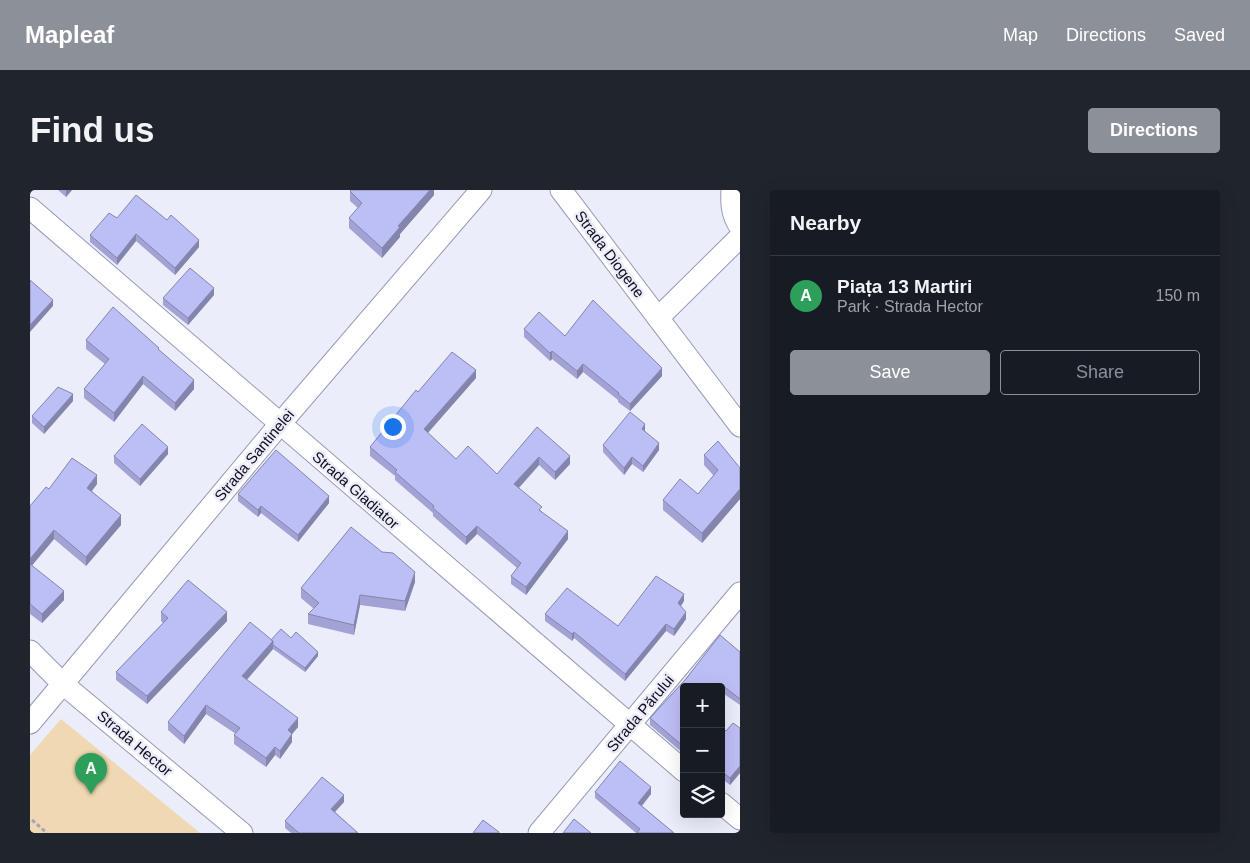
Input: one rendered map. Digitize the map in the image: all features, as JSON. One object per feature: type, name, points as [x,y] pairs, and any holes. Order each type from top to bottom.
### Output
[{"type":"street","name":"Strada Santinelei","points":[[30,723],[280,424],[481,190]]},
{"type":"street","name":"Strada Diogene","points":[[561,190],[740,426]]},
{"type":"street","points":[[732,190],[731,203],[735,220],[740,227]]},
{"type":"street","name":"Strada Gladiator","points":[[30,208],[680,768]]},
{"type":"street","points":[[658,318],[740,237]]},
{"type":"street","name":"Strada Părului","points":[[539,833],[740,592]]},
{"type":"street","name":"Strada Hector","points":[[30,651],[63,684],[242,833]]},
{"type":"street","points":[[725,807],[740,820]]},
{"type":"path","points":[[32,820],[48,833]]},
{"type":"shaded area","points":[[61,719],[200,833],[30,833],[30,755]]},
{"type":"building","points":[[351,190],[430,190],[398,226],[400,227],[382,248],[349,218],[362,203]]},
{"type":"building","points":[[136,195],[167,220],[171,215],[199,240],[175,268],[136,234],[117,258],[90,235],[109,213],[117,218]]},
{"type":"building","points":[[190,268],[214,288],[188,318],[163,298]]},
{"type":"building","points":[[30,280],[53,300],[30,325]]},
{"type":"building","points":[[593,300],[662,368],[630,404],[583,364],[577,371],[552,351],[550,353],[524,329],[539,312],[565,336]]},
{"type":"building","points":[[113,307],[194,380],[175,403],[143,376],[114,413],[84,389],[109,359],[86,340]]},
{"type":"building","points":[[452,352],[476,370],[424,429],[456,459],[468,446],[497,474],[537,427],[570,456],[555,472],[539,457],[514,484],[542,507],[539,510],[568,531],[526,587],[511,576],[521,563],[477,526],[466,537],[395,472],[397,470],[370,447],[416,390],[418,392]]},
{"type":"building","points":[[58,387],[73,394],[44,427],[32,416]]},
{"type":"building","points":[[630,412],[645,424],[642,429],[659,443],[643,466],[632,457],[624,468],[603,445]]},
{"type":"building","points":[[142,424],[168,447],[140,479],[114,456]]},
{"type":"building","points":[[718,441],[740,468],[740,489],[702,533],[663,500],[680,479],[698,494],[718,470],[704,455]]},
{"type":"building","points":[[276,450],[329,496],[298,535],[261,506],[258,510],[238,494]]},
{"type":"building","points":[[72,458],[97,475],[87,488],[121,515],[86,557],[54,530],[30,559],[30,506],[46,487],[49,489]]},
{"type":"building","points":[[351,527],[382,552],[393,553],[415,572],[405,601],[360,595],[354,625],[308,614],[319,603],[301,588]]},
{"type":"building","points":[[30,564],[64,591],[42,614],[30,604]]},
{"type":"building","points":[[656,576],[684,594],[678,603],[686,612],[674,629],[666,624],[625,674],[574,632],[572,634],[545,614],[567,588],[618,626]]},
{"type":"building","points":[[188,580],[227,612],[147,696],[116,672],[168,618],[161,612]]},
{"type":"building","points":[[250,622],[273,641],[242,676],[298,718],[288,730],[292,734],[280,751],[275,747],[266,758],[234,735],[240,728],[206,705],[184,736],[168,722]]},
{"type":"building","points":[[281,629],[291,638],[296,632],[318,652],[305,668],[273,645],[271,640]]},
{"type":"building","points":[[720,635],[740,652],[740,699],[725,687],[725,683],[682,683]]},
{"type":"building","points":[[680,685],[680,744],[650,718]]},
{"type":"building","points":[[733,723],[740,728],[740,766],[730,778],[725,774],[726,731]]},
{"type":"building","points":[[620,761],[651,787],[638,803],[674,833],[637,833],[640,829],[595,792]]},
{"type":"building","points":[[322,777],[344,795],[331,809],[358,833],[299,833],[285,821]]},
{"type":"building","points":[[574,819],[591,833],[563,833]]},
{"type":"building","points":[[483,820],[499,832],[499,833],[473,833]]},
{"type":"place","name":"Piața 13 Martiri","points":[[91,794]]}]
